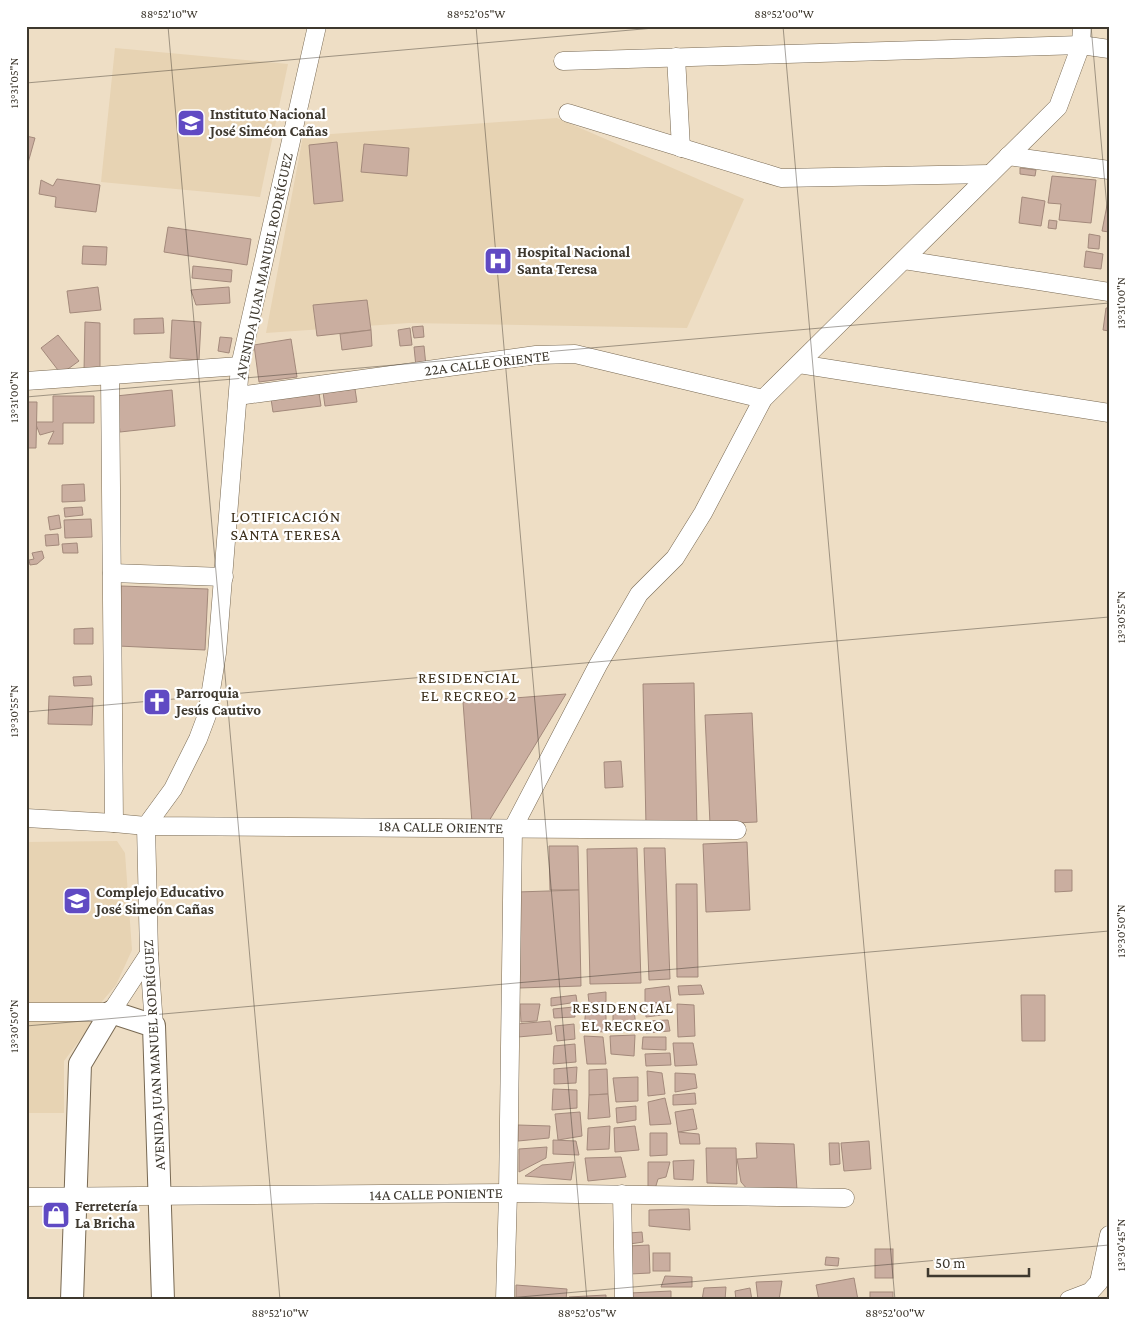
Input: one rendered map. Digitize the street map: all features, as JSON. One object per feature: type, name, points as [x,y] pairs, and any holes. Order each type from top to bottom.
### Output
[{"type":"main road","points":[[72,1300],[80,1064],[111,1012],[154,1026]]},
{"type":"main road","name":"AVENIDA JUAN MANUEL RODRÍGUEZ","points":[[154,1026],[163,1300]]},
{"type":"street","name":"AVENIDA JUAN MANUEL RODRÍGUEZ","points":[[154,1026],[149,954],[146,826],[173,789],[198,739],[207,715],[217,654],[240,366],[317,26]]},
{"type":"street","points":[[505,1300],[513,828],[598,665],[639,594],[675,558],[703,513],[763,399],[1058,107],[1081,45],[1082,26]]},
{"type":"street","points":[[562,61],[1081,45],[1109,49]]},
{"type":"street","points":[[676,57],[681,148]]},
{"type":"street","points":[[568,113],[781,178],[990,174]]},
{"type":"street","points":[[1008,156],[1109,170]]},
{"type":"street","points":[[904,260],[1109,292]]},
{"type":"street","name":"22A CALLE ORIENTE","points":[[238,396],[536,354],[575,354],[763,399]]},
{"type":"street","points":[[799,364],[1109,413]]},
{"type":"street","points":[[26,381],[240,366]]},
{"type":"street","points":[[110,376],[114,823]]},
{"type":"street","points":[[112,573],[224,577]]},
{"type":"street","name":"18A CALLE ORIENTE","points":[[26,818],[146,826],[737,830]]},
{"type":"street","points":[[26,1012],[111,1012],[149,954]]},
{"type":"street","name":"14A CALLE PONIENTE","points":[[26,1197],[508,1193],[845,1198]]},
{"type":"street","points":[[622,1194],[624,1300]]},
{"type":"street","points":[[1069,1300],[1090,1292],[1100,1282],[1109,1235]]},
{"type":"shaded area","name":"Instituto Nacional José Siméon Cañas","points":[[115,48],[288,64],[260,197],[101,182]]},
{"type":"shaded area","name":"Hospital Nacional Santa Teresa","points":[[557,118],[744,199],[687,328],[409,323],[266,333],[303,136]]},
{"type":"shaded area","name":"Complejo Educativo José Simeón Cañas","points":[[117,841],[125,853],[132,950],[116,985],[99,1005],[26,1006],[26,842]]},
{"type":"shaded area","points":[[26,1021],[93,1022],[64,1061],[64,1113],[26,1113]]},
{"type":"building","points":[[26,136],[35,138],[26,170]]},
{"type":"building","points":[[337,142],[343,201],[314,204],[309,145]]},
{"type":"building","points":[[364,144],[409,148],[407,176],[361,172]]},
{"type":"building","points":[[1020,168],[1036,170],[1035,176],[1020,174]]},
{"type":"building","points":[[1052,176],[1096,180],[1091,223],[1059,220],[1061,204],[1048,203]]},
{"type":"building","points":[[57,179],[100,185],[96,212],[55,207],[56,197],[39,194],[41,180],[53,186]]},
{"type":"building","points":[[1109,195],[1109,232],[1102,231]]},
{"type":"building","points":[[1022,197],[1045,201],[1041,226],[1019,223]]},
{"type":"building","points":[[1049,220],[1057,221],[1056,229],[1048,228]]},
{"type":"building","points":[[168,227],[251,239],[247,265],[164,252]]},
{"type":"building","points":[[1089,234],[1100,236],[1099,249],[1088,248]]},
{"type":"building","points":[[83,246],[107,247],[106,265],[82,264]]},
{"type":"building","points":[[1086,251],[1103,254],[1101,269],[1084,267]]},
{"type":"building","points":[[193,266],[232,270],[231,282],[192,278]]},
{"type":"building","points":[[98,287],[101,310],[70,313],[67,291]]},
{"type":"building","points":[[229,287],[230,303],[196,305],[191,290]]},
{"type":"building","points":[[367,300],[371,330],[317,336],[313,305]]},
{"type":"building","points":[[1106,308],[1109,308],[1109,331],[1103,330]]},
{"type":"building","points":[[163,318],[164,333],[134,334],[134,319]]},
{"type":"building","points":[[172,320],[201,322],[199,360],[170,358]]},
{"type":"building","points":[[85,322],[100,323],[100,371],[84,371]]},
{"type":"building","points":[[423,326],[424,337],[414,338],[412,327]]},
{"type":"building","points":[[410,328],[412,345],[400,346],[398,330]]},
{"type":"building","points":[[371,330],[372,346],[342,350],[340,334]]},
{"type":"building","points":[[58,335],[79,361],[61,374],[41,348]]},
{"type":"building","points":[[220,337],[232,338],[229,353],[218,351]]},
{"type":"building","points":[[291,339],[297,377],[259,382],[254,345]]},
{"type":"building","points":[[424,346],[426,366],[416,367],[414,347]]},
{"type":"building","points":[[355,389],[357,402],[325,406],[323,392]]},
{"type":"building","points":[[172,390],[175,426],[120,432],[116,396]]},
{"type":"building","points":[[319,393],[321,406],[273,412],[271,399]]},
{"type":"building","points":[[53,396],[94,396],[94,423],[63,423],[63,444],[48,444],[54,431],[40,435],[35,422],[53,422]]},
{"type":"building","points":[[26,402],[37,402],[36,448],[26,448]]},
{"type":"building","points":[[84,484],[85,501],[62,502],[62,485]]},
{"type":"building","points":[[82,507],[83,515],[65,517],[64,508]]},
{"type":"building","points":[[59,515],[61,528],[50,530],[48,517]]},
{"type":"building","points":[[91,519],[92,537],[65,538],[64,520]]},
{"type":"building","points":[[58,534],[59,545],[46,546],[45,535]]},
{"type":"building","points":[[77,543],[78,553],[63,553],[62,544]]},
{"type":"building","points":[[42,551],[44,558],[37,564],[30,565],[29,560],[34,559],[32,553]]},
{"type":"building","points":[[121,586],[208,589],[205,650],[118,646]]},
{"type":"building","points":[[93,628],[93,644],[74,644],[74,629]]},
{"type":"building","points":[[91,676],[92,685],[74,686],[73,677]]},
{"type":"building","points":[[694,683],[697,825],[646,826],[643,684]]},
{"type":"building","points":[[566,694],[489,821],[472,823],[463,702]]},
{"type":"building","points":[[49,696],[93,698],[92,725],[48,724]]},
{"type":"building","points":[[752,713],[757,822],[710,824],[705,715]]},
{"type":"building","points":[[621,761],[623,787],[605,788],[604,762]]},
{"type":"building","points":[[747,842],[750,910],[706,912],[703,844]]},
{"type":"building","points":[[549,846],[578,846],[579,890],[550,890]]},
{"type":"building","points":[[637,848],[641,983],[590,984],[587,849]]},
{"type":"building","points":[[644,848],[665,848],[670,979],[649,980]]},
{"type":"building","points":[[1055,870],[1072,870],[1072,891],[1055,892]]},
{"type":"building","points":[[676,884],[697,884],[698,977],[677,977]]},
{"type":"building","points":[[579,890],[581,986],[519,988],[517,892]]},
{"type":"building","points":[[701,985],[704,994],[679,995],[678,986]]},
{"type":"building","points":[[669,986],[671,1001],[645,1004],[645,989]]},
{"type":"building","points":[[606,992],[606,1002],[589,1003],[588,994]]},
{"type":"building","points":[[576,995],[577,1002],[551,1006],[551,998]]},
{"type":"building","points":[[1021,995],[1045,995],[1045,1041],[1022,1041]]},
{"type":"building","points":[[667,1002],[670,1014],[646,1017],[645,1004]]},
{"type":"building","points":[[520,1004],[540,1004],[537,1021],[521,1022]]},
{"type":"building","points":[[677,1004],[694,1005],[695,1036],[678,1037]]},
{"type":"building","points":[[586,1006],[606,1007],[606,1032],[584,1031]]},
{"type":"building","points":[[574,1007],[575,1017],[554,1018],[553,1009]]},
{"type":"building","points":[[613,1009],[634,1009],[636,1028],[613,1030]]},
{"type":"building","points":[[668,1020],[670,1031],[646,1033],[645,1021]]},
{"type":"building","points":[[550,1021],[552,1034],[518,1037],[517,1024]]},
{"type":"building","points":[[574,1024],[575,1039],[557,1041],[555,1026]]},
{"type":"building","points":[[635,1035],[634,1056],[611,1054],[610,1036]]},
{"type":"building","points":[[584,1036],[603,1037],[606,1064],[587,1064]]},
{"type":"building","points":[[643,1037],[666,1037],[666,1050],[642,1049]]},
{"type":"building","points":[[673,1043],[693,1043],[697,1065],[675,1066]]},
{"type":"building","points":[[575,1044],[576,1062],[553,1064],[554,1046]]},
{"type":"building","points":[[670,1053],[671,1065],[646,1066],[645,1054]]},
{"type":"building","points":[[577,1067],[576,1083],[554,1084],[554,1069]]},
{"type":"building","points":[[607,1069],[608,1094],[589,1095],[589,1070]]},
{"type":"building","points":[[647,1071],[662,1073],[665,1094],[648,1096]]},
{"type":"building","points":[[675,1073],[695,1074],[697,1088],[675,1092]]},
{"type":"building","points":[[638,1077],[638,1101],[616,1102],[613,1078]]},
{"type":"building","points":[[553,1089],[577,1090],[577,1108],[552,1110]]},
{"type":"building","points":[[695,1093],[696,1104],[673,1105],[673,1095]]},
{"type":"building","points":[[608,1094],[610,1117],[588,1119],[589,1095]]},
{"type":"building","points":[[665,1098],[671,1124],[650,1125],[648,1102]]},
{"type":"building","points":[[636,1106],[636,1120],[617,1123],[616,1108]]},
{"type":"building","points":[[693,1109],[697,1129],[678,1132],[675,1112]]},
{"type":"building","points":[[580,1112],[582,1136],[558,1140],[555,1114]]},
{"type":"building","points":[[518,1125],[550,1126],[549,1138],[518,1141]]},
{"type":"building","points":[[610,1126],[609,1149],[587,1150],[588,1128]]},
{"type":"building","points":[[635,1126],[639,1150],[615,1152],[614,1128]]},
{"type":"building","points":[[678,1132],[699,1134],[700,1144],[680,1144]]},
{"type":"building","points":[[650,1133],[667,1133],[667,1155],[650,1156]]},
{"type":"building","points":[[553,1140],[576,1141],[579,1155],[553,1154]]},
{"type":"building","points":[[869,1141],[871,1169],[844,1171],[841,1143]]},
{"type":"building","points":[[756,1143],[794,1144],[797,1190],[748,1190],[741,1182],[737,1159],[757,1158]]},
{"type":"building","points":[[829,1143],[839,1143],[840,1164],[830,1165]]},
{"type":"building","points":[[547,1147],[546,1158],[519,1172],[519,1149]]},
{"type":"building","points":[[706,1148],[736,1148],[737,1184],[707,1183]]},
{"type":"building","points":[[621,1157],[626,1177],[588,1181],[585,1158]]},
{"type":"building","points":[[694,1160],[693,1180],[674,1179],[673,1161]]},
{"type":"building","points":[[574,1162],[571,1180],[525,1176],[542,1165]]},
{"type":"building","points":[[648,1162],[670,1162],[666,1177],[658,1179],[655,1189],[648,1189]]},
{"type":"building","name":"Ferretería La Bricha","points":[[60,1208],[64,1212],[66,1227],[47,1226],[46,1209]]},
{"type":"building","points":[[689,1209],[690,1230],[649,1226],[649,1210]]},
{"type":"building","points":[[642,1232],[643,1242],[630,1244],[629,1233]]},
{"type":"building","points":[[649,1245],[650,1273],[630,1274],[629,1246]]},
{"type":"building","points":[[875,1249],[893,1249],[893,1278],[875,1278]]},
{"type":"building","points":[[653,1253],[670,1253],[670,1271],[653,1271]]},
{"type":"building","points":[[826,1257],[839,1258],[838,1266],[825,1265]]},
{"type":"building","points":[[665,1276],[692,1277],[692,1287],[661,1287]]},
{"type":"building","points":[[854,1278],[858,1300],[819,1300],[816,1285]]},
{"type":"building","points":[[782,1281],[779,1300],[758,1300],[756,1282]]},
{"type":"building","points":[[516,1285],[567,1289],[566,1300],[516,1300]]},
{"type":"building","points":[[726,1287],[725,1300],[702,1300],[704,1288]]},
{"type":"building","points":[[750,1288],[752,1300],[736,1300],[735,1291]]},
{"type":"building","points":[[671,1291],[671,1300],[630,1300],[630,1293]]},
{"type":"building","points":[[870,1292],[893,1292],[893,1300],[870,1300]]},
{"type":"building","points":[[606,1295],[606,1300],[569,1300],[569,1297]]},
{"type":"place","name":"Instituto Nacional José Siméon Cañas","points":[[191,123]]},
{"type":"place","name":"Hospital Nacional Santa Teresa","points":[[498,261]]},
{"type":"place","name":"Parroquia Jesús Cautivo","points":[[157,702]]},
{"type":"place","name":"Complejo Educativo José Simeón Cañas","points":[[77,901]]},
{"type":"place","name":"Ferretería La Bricha","points":[[56,1215]]},
{"type":"district","name":"LOTIFICACIÓN SANTA TERESA","points":[[286,525]]},
{"type":"district","name":"RESIDENCIAL EL RECREO 2","points":[[469,686]]},
{"type":"district","name":"RESIDENCIAL EL RECREO","points":[[623,1016]]}]
